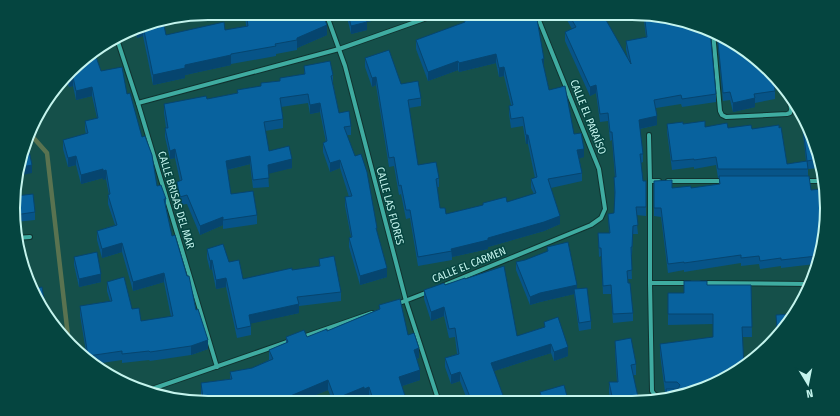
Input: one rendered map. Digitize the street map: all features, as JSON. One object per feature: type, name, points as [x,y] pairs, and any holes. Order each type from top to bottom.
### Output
[{"type":"street","name":"CALLE LAS FLORES","points":[[329,20],[345,66],[406,301],[437,396]]},
{"type":"street","points":[[138,103],[339,49],[421,20]]},
{"type":"street","name":"CALLE EL PARAÍSO","points":[[539,20],[599,169],[605,209],[601,218],[591,225]]},
{"type":"street","points":[[714,38],[720,111],[722,115],[726,117],[787,114],[790,113],[791,108]]},
{"type":"street","name":"CALLE BRISAS DEL MAR","points":[[118,43],[138,103],[217,367]]},
{"type":"street","points":[[649,135],[652,391],[655,394]]},
{"type":"street","points":[[650,181],[728,181]]},
{"type":"street","points":[[798,181],[818,181]]},
{"type":"street","name":"CALLE EL CARMEN","points":[[391,306],[591,225]]},
{"type":"street","points":[[23,238],[30,237]]},
{"type":"street","points":[[650,283],[804,284]]},
{"type":"street","points":[[300,338],[376,311]]},
{"type":"street","points":[[154,388],[292,340]]},
{"type":"building","points":[[247,20],[325,20],[327,25],[297,38],[297,40],[275,44],[276,46],[231,54],[185,65],[185,68],[153,75],[144,31],[164,25],[166,35],[224,22],[225,30],[248,26]]},
{"type":"building","points":[[350,20],[366,20],[367,22],[351,26]]},
{"type":"building","points":[[464,20],[537,20],[544,59],[542,59],[549,90],[565,86],[574,134],[581,133],[584,149],[577,150],[582,173],[548,179],[560,216],[488,238],[488,240],[451,249],[452,251],[418,257],[410,210],[406,210],[401,185],[399,186],[394,157],[389,158],[376,77],[372,78],[365,58],[389,50],[401,84],[418,81],[421,98],[408,100],[418,165],[436,162],[439,178],[436,179],[440,208],[445,208],[446,214],[483,205],[483,203],[506,197],[507,202],[536,193],[531,179],[537,177],[523,117],[511,119],[509,106],[513,105],[504,67],[499,68],[496,54],[459,63],[458,61],[428,72],[416,40],[465,22]]},
{"type":"building","points":[[572,20],[606,20],[631,64],[626,41],[647,37],[645,20],[681,26],[711,37],[716,94],[682,99],[681,95],[654,100],[657,116],[639,120],[643,154],[640,154],[643,181],[646,181],[646,207],[636,207],[638,225],[633,226],[631,247],[632,270],[627,271],[628,283],[630,283],[633,313],[613,314],[611,285],[603,286],[601,248],[599,248],[598,233],[610,233],[608,214],[614,213],[614,177],[616,177],[612,132],[610,132],[608,113],[600,114],[596,85],[590,87],[565,32],[576,27]]},
{"type":"building","points":[[718,40],[756,67],[774,86],[775,91],[754,94],[755,98],[733,103],[730,92],[723,93]]},
{"type":"building","points":[[96,57],[101,71],[122,67],[127,94],[130,93],[142,137],[145,136],[152,155],[157,186],[161,185],[166,199],[164,199],[172,236],[175,235],[187,276],[189,276],[196,310],[198,309],[208,340],[191,346],[150,352],[122,354],[122,351],[92,355],[87,352],[80,306],[112,301],[107,282],[124,277],[132,309],[139,308],[141,321],[173,316],[164,273],[133,282],[122,243],[102,249],[97,231],[117,225],[108,195],[110,194],[106,170],[103,171],[103,169],[81,175],[76,156],[68,158],[63,140],[88,133],[85,121],[98,118],[92,87],[76,91],[73,77]]},
{"type":"building","points":[[330,61],[333,75],[331,76],[339,113],[349,111],[351,126],[344,127],[355,156],[361,154],[367,172],[376,228],[387,268],[360,276],[349,238],[352,237],[345,197],[352,196],[340,160],[330,163],[323,143],[327,141],[320,103],[310,105],[308,94],[280,98],[283,119],[264,122],[269,151],[289,146],[292,159],[268,165],[269,178],[253,180],[250,156],[226,161],[231,194],[253,191],[257,215],[223,220],[223,217],[200,226],[187,195],[180,197],[177,182],[182,180],[175,149],[170,151],[165,128],[168,128],[164,104],[206,96],[207,99],[238,93],[237,90],[261,86],[261,83],[280,81],[280,78],[305,74],[304,66]]},
{"type":"building","points":[[705,121],[705,127],[727,123],[728,128],[751,125],[752,129],[779,125],[779,128],[781,127],[787,164],[807,161],[808,169],[718,169],[716,157],[672,161],[667,124],[683,122],[683,124]]},
{"type":"building","points":[[803,130],[814,160],[807,161]]},
{"type":"building","points":[[29,151],[32,165],[25,166]]},
{"type":"building","points":[[719,176],[809,176],[811,190],[819,189],[820,196],[820,220],[814,256],[760,261],[759,256],[741,258],[741,255],[668,264],[661,208],[654,208],[654,181],[672,180],[672,188],[691,186],[691,188],[720,184]]},
{"type":"building","points":[[33,194],[35,212],[20,214],[20,196]]},
{"type":"building","points":[[568,242],[577,285],[540,293],[530,297],[516,262],[548,251],[547,247]]},
{"type":"building","points":[[223,244],[229,262],[239,260],[243,279],[292,268],[292,270],[320,266],[319,259],[334,256],[341,292],[297,297],[299,304],[249,315],[251,326],[237,329],[226,278],[216,280],[212,260],[210,261],[207,249]]},
{"type":"building","points":[[97,252],[101,274],[79,279],[74,257]]},
{"type":"building","points":[[504,266],[517,336],[545,327],[544,322],[558,317],[568,347],[554,352],[551,344],[491,363],[503,396],[470,396],[460,372],[451,375],[445,358],[459,354],[455,328],[449,329],[444,307],[431,312],[424,290],[444,283],[445,285]]},
{"type":"building","points":[[684,281],[707,281],[707,285],[751,285],[752,327],[742,327],[744,359],[726,371],[704,382],[681,390],[667,392],[666,389],[678,389],[680,385],[677,382],[665,382],[660,344],[713,337],[713,314],[668,314],[668,293],[684,293]]},
{"type":"building","points":[[42,287],[44,300],[39,291],[38,288]]},
{"type":"building","points":[[587,288],[591,321],[579,323],[574,289]]},
{"type":"building","points":[[400,299],[408,335],[414,333],[419,348],[414,350],[420,370],[399,377],[405,396],[372,396],[369,387],[364,389],[364,387],[342,396],[334,396],[328,380],[290,396],[203,396],[201,383],[232,379],[230,372],[252,368],[273,359],[269,350],[288,342],[286,337],[304,330],[307,337],[327,329],[327,331],[380,309],[379,305]]},
{"type":"building","points":[[786,314],[777,327],[776,315]]},
{"type":"building","points":[[631,338],[636,364],[631,365],[638,396],[612,396],[609,382],[618,382],[615,341]]},
{"type":"building","points":[[564,385],[567,396],[541,396],[540,392]]},
{"type":"waterway","points":[[33,138],[47,153],[68,333]]}]
